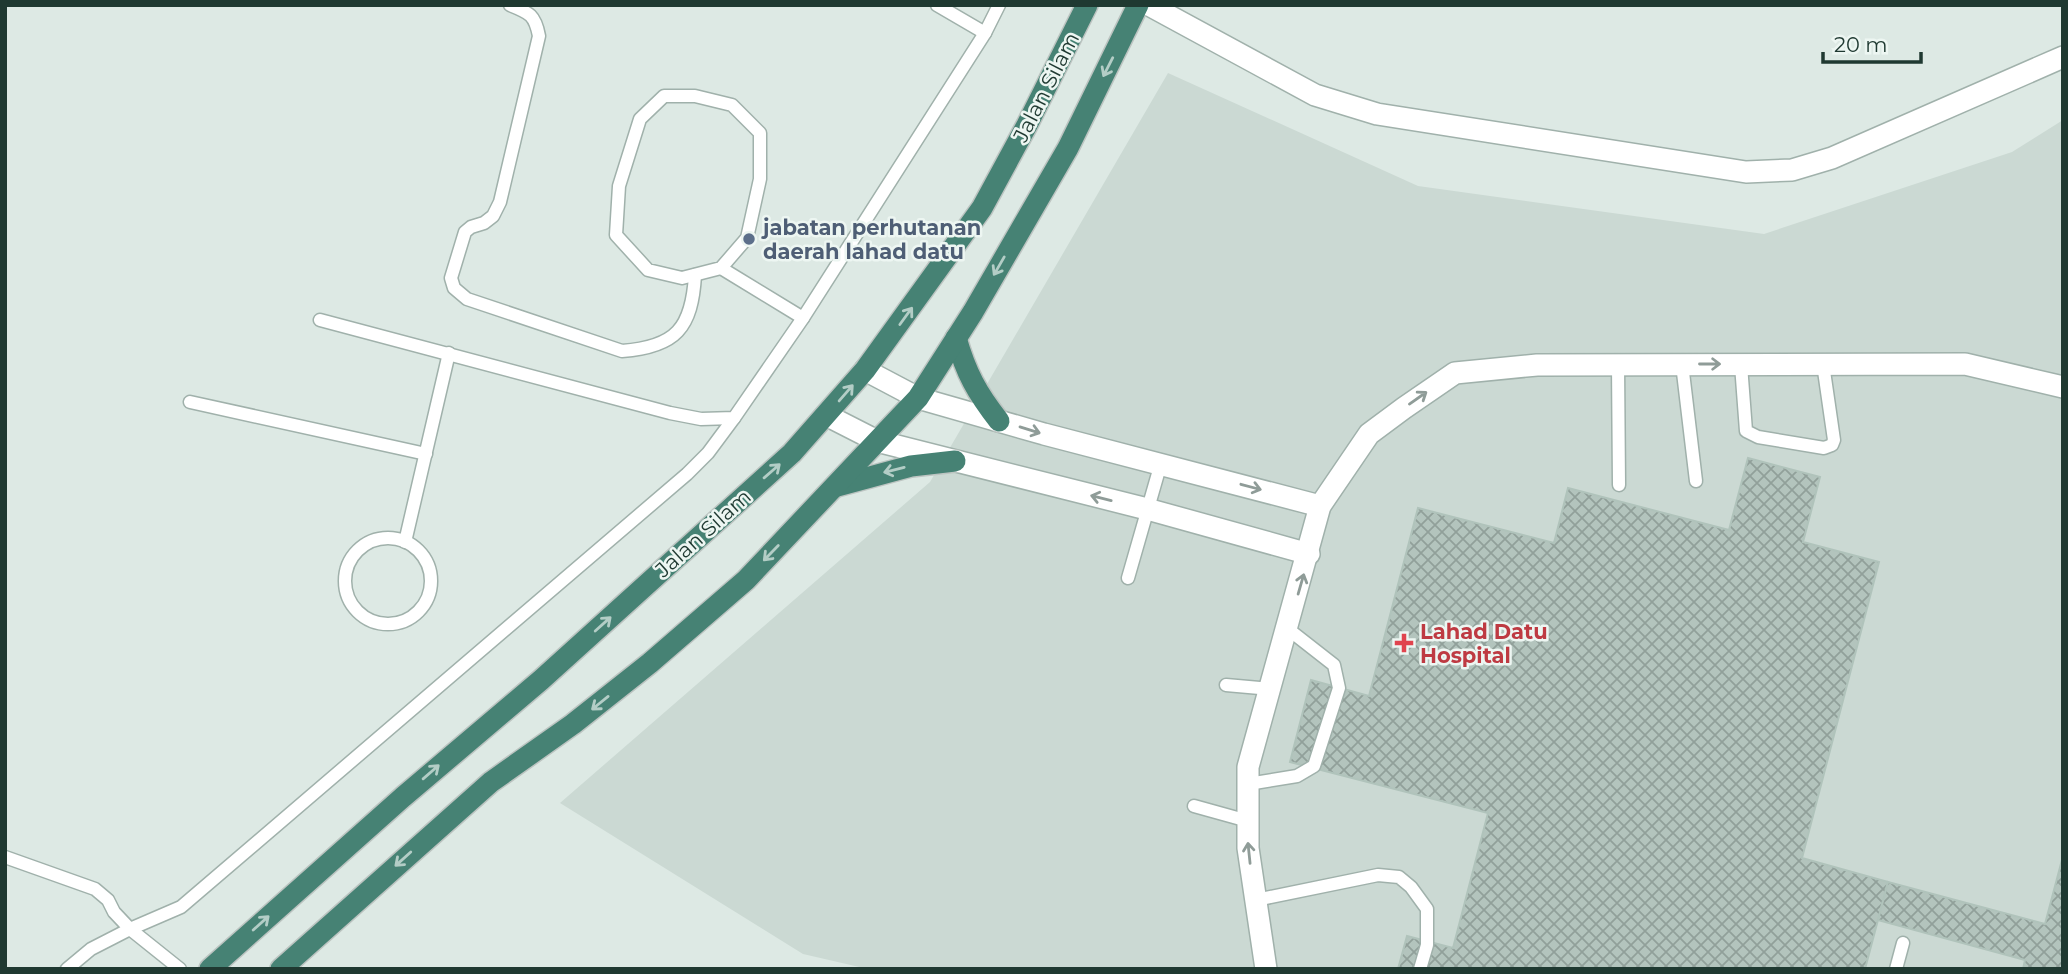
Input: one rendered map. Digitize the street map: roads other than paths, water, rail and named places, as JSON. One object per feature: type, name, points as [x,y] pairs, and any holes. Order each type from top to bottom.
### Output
[{"type":"highway","name":"Jalan Silam","points":[[210,969],[402,797],[601,626],[792,453],[866,370],[982,208],[1087,5]]},
{"type":"highway","points":[[281,969],[492,782],[595,707],[736,588],[918,398],[1068,148],[1138,5]]},
{"type":"highway","points":[[956,338],[965,369],[999,421]]},
{"type":"highway","points":[[835,486],[911,466],[955,461]]},
{"type":"street","points":[[1149,5],[1315,95],[1377,114],[1746,172],[1792,170],[1832,158],[2063,57]]},
{"type":"street","points":[[1266,969],[1248,848],[1248,767],[1309,554],[1320,506],[1369,434],[1455,373],[1537,365],[1965,364],[2063,387]]},
{"type":"street","points":[[866,370],[918,398],[1320,506]]},
{"type":"street","points":[[826,415],[877,441],[1147,509],[1309,554]]},
{"type":"lane","points":[[510,5],[528,13],[536,21],[540,36],[500,202],[494,216],[465,232],[451,278],[454,288],[467,299],[622,351],[648,349],[667,339],[687,322],[695,275]]},
{"type":"lane","points":[[937,5],[985,33]]},
{"type":"lane","points":[[67,969],[91,949],[181,907],[687,474],[708,453],[803,318],[985,33],[999,5]]},
{"type":"lane","points":[[664,96],[695,96],[732,104],[760,133],[760,179],[747,238],[721,268],[682,278],[648,270],[615,235],[619,186],[640,119],[664,96]]},
{"type":"lane","points":[[721,268],[803,318]]},
{"type":"lane","points":[[320,320],[670,413],[701,419],[734,418]]},
{"type":"lane","points":[[405,542],[449,353]]},
{"type":"lane","points":[[1741,365],[1746,431],[1758,437],[1824,448],[1832,445],[1834,440],[1824,364]]},
{"type":"lane","points":[[1618,365],[1619,485]]},
{"type":"lane","points":[[1682,365],[1696,481]]},
{"type":"lane","points":[[190,402],[426,454]]},
{"type":"lane","points":[[1128,578],[1161,463]]},
{"type":"lane","points":[[392,538],[405,542],[418,550],[426,562],[430,590],[424,605],[413,616],[399,623],[383,625],[368,620],[355,610],[348,598],[346,569],[363,545],[377,539],[392,538]]},
{"type":"lane","points":[[1248,784],[1297,776],[1314,766],[1339,688],[1334,665],[1288,629]]},
{"type":"lane","points":[[1226,685],[1271,689]]},
{"type":"lane","points":[[1194,806],[1248,821]]},
{"type":"lane","points":[[5,856],[95,889],[108,900],[114,912],[130,929],[180,969]]},
{"type":"lane","points":[[1256,900],[1378,874],[1399,877],[1411,887],[1427,909],[1427,945],[1420,969]]},
{"type":"lane","points":[[1896,969],[1903,943]]},
{"type":"place","name":"jabatan perhutanan daerah lahad datu","points":[[749,239]]},
{"type":"place","name":"Lahad Datu Hospital","points":[[1404,643]]}]
